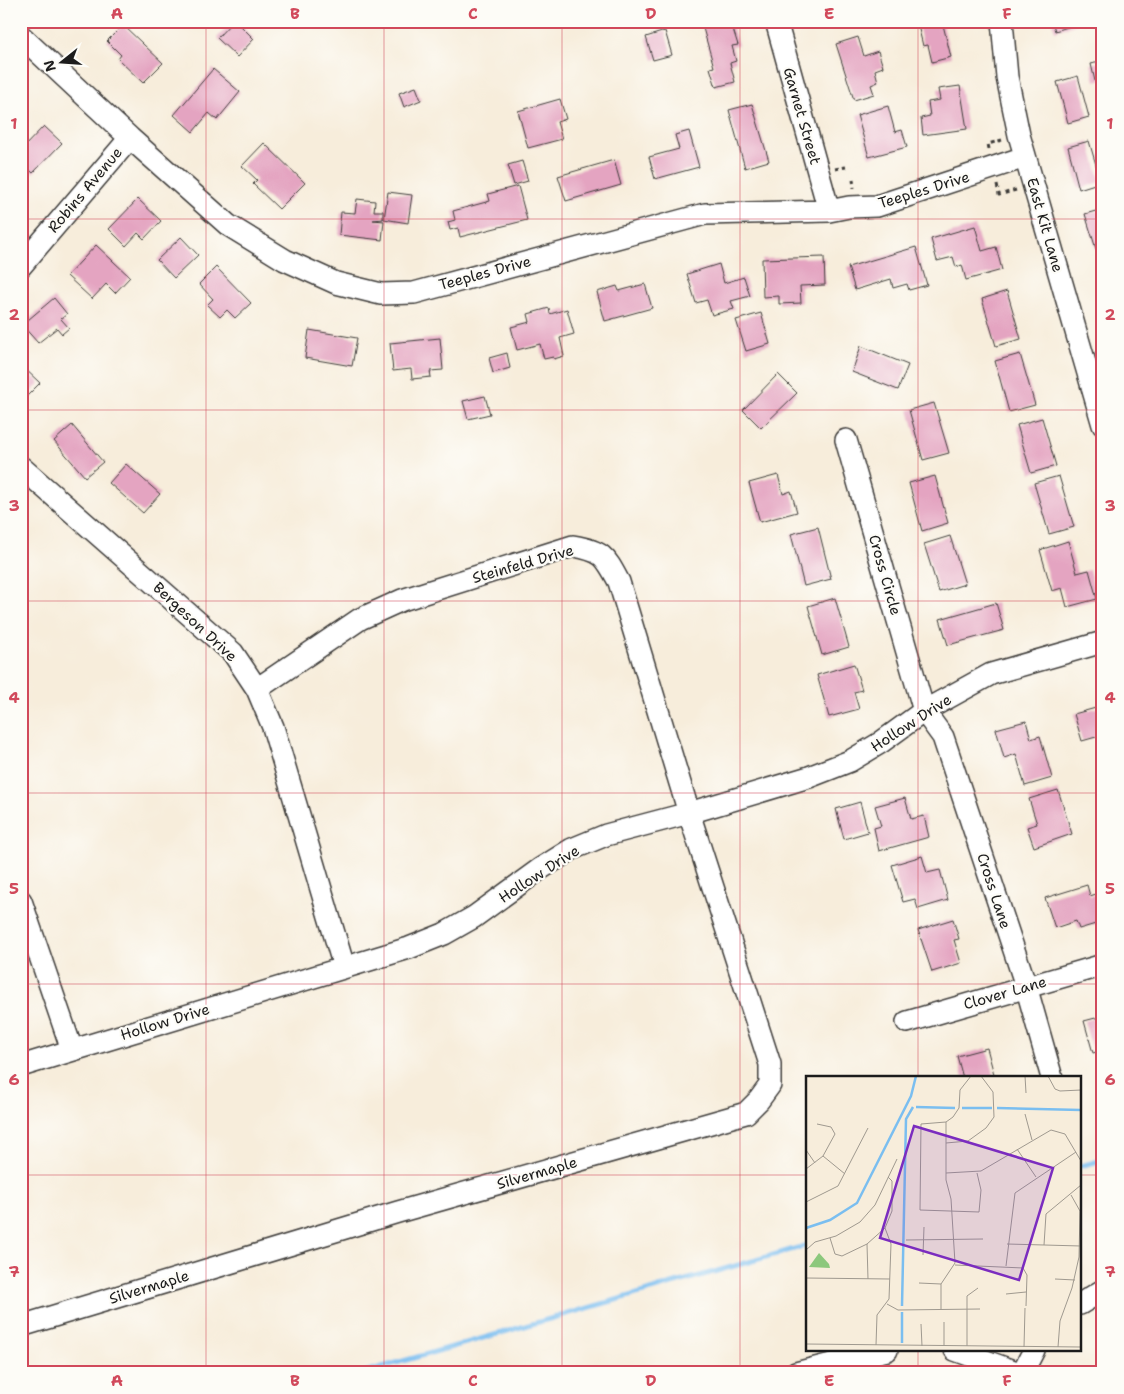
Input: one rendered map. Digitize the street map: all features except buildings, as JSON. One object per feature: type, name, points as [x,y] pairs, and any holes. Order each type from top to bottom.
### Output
[{"type":"street","name":"Garnet Street","points":[[776,21],[829,211]]},
{"type":"street","name":"East Kit Lane","points":[[1002,21],[1007,77],[1025,158],[1103,425]]},
{"type":"street","name":"Teeples Drive","points":[[21,36],[130,138],[228,225],[285,260],[336,284],[381,294],[414,292],[705,214],[829,211],[849,207],[877,206],[1025,158]]},
{"type":"street","name":"Robins Avenue","points":[[21,266],[130,138]]},
{"type":"street","name":"Cross Circle","points":[[846,440],[924,711]]},
{"type":"street","name":"Bergeson Drive","points":[[21,467],[233,653],[257,689],[273,727],[344,967]]},
{"type":"street","name":"Steinfeld Drive","points":[[257,689],[360,618],[402,600],[573,546],[592,549],[607,560],[619,582],[689,813]]},
{"type":"street","name":"Hollow Drive","points":[[21,1066],[409,948],[444,934],[474,917],[540,869],[572,849],[606,835],[689,813],[809,777],[850,761],[880,744],[924,711],[991,674],[1103,642]]},
{"type":"street","name":"Cross Lane","points":[[924,711],[943,737],[1026,986],[1051,1076]]},
{"type":"street","name":"Silvermaple","points":[[21,1326],[389,1215],[746,1113],[770,1085],[770,1064],[689,813]]},
{"type":"street","points":[[21,901],[72,1050]]},
{"type":"street","name":"Clover Lane","points":[[907,1022],[1103,965]]},
{"type":"street","points":[[1082,1303],[1103,1290]]},
{"type":"street","points":[[796,1373],[848,1358],[877,1352]]},
{"type":"street","points":[[961,1352],[1021,1373],[1033,1352]]},
{"type":"path","points":[[834,169],[846,167]]},
{"type":"path","points":[[853,179],[854,191]]},
{"type":"path","points":[[996,180],[999,194],[1016,190]]},
{"type":"waterway","points":[[1082,1165],[1103,1160]]},
{"type":"waterway","points":[[361,1373],[806,1246]]}]
